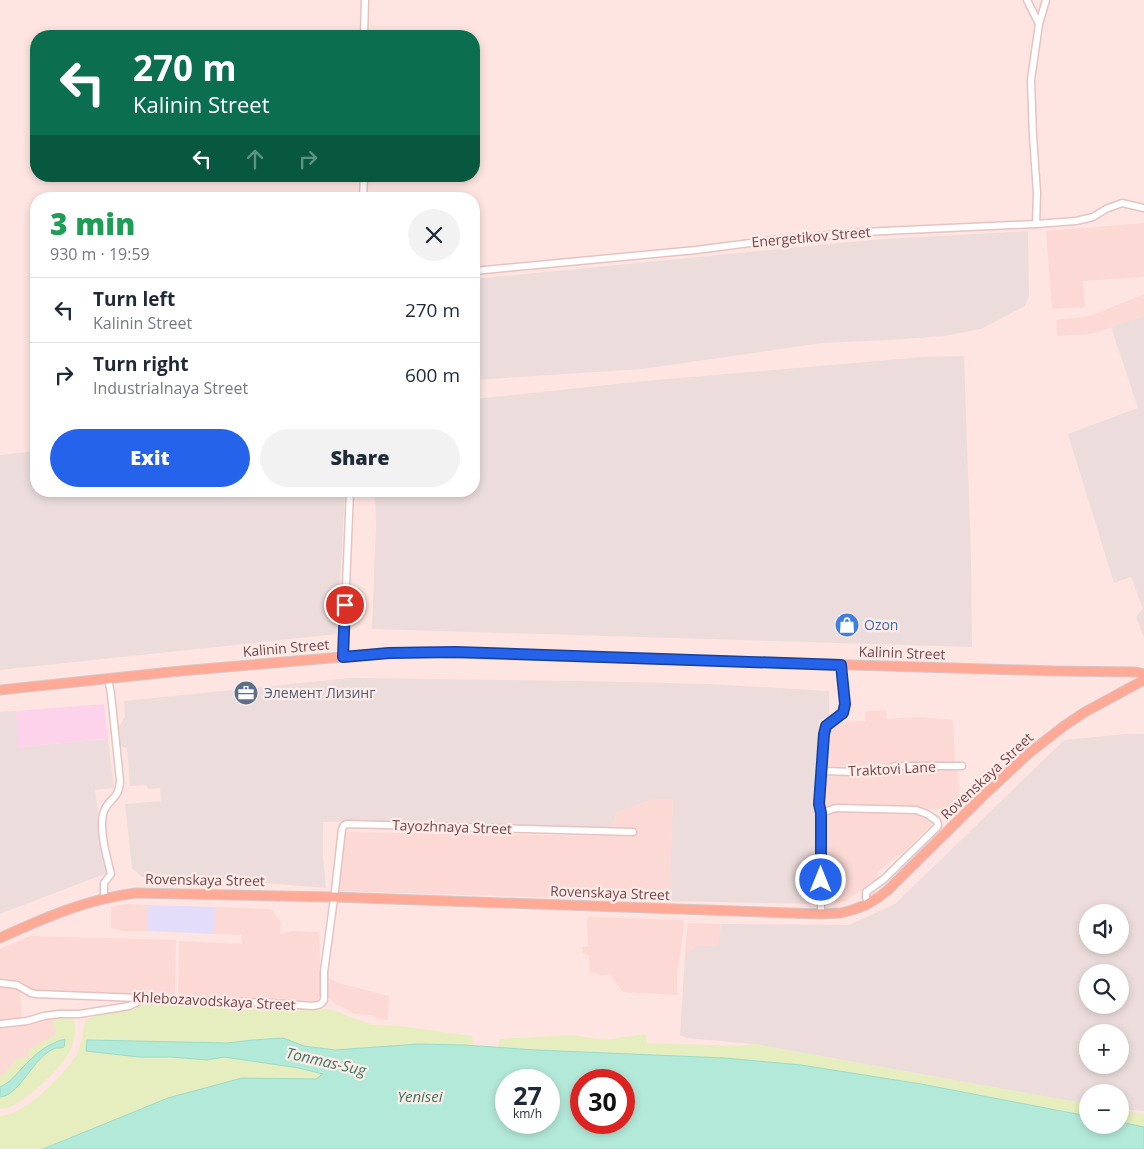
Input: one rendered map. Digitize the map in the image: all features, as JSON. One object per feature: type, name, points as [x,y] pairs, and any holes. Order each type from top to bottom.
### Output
[{"type":"main road","name":"Kalinin Street","points":[[0,690],[180,671],[389,653],[469,653],[1136,672],[1144,674]]},
{"type":"main road","name":"Rovenskaya Street","points":[[0,938],[70,908],[122,894],[145,892],[821,914],[841,913],[868,904],[888,890],[982,797],[1028,754],[1046,740],[1085,712],[1144,680]]},
{"type":"street","points":[[364,30],[365,0]]},
{"type":"street","points":[[1027,0],[1039,24]]},
{"type":"street","points":[[1036,224],[1037,194],[1031,88],[1039,24],[1046,0]]},
{"type":"street","name":"Energetikov Street","points":[[480,270],[863,232],[1076,221],[1093,217],[1106,209],[1122,203],[1144,208]]},
{"type":"street","points":[[343,657],[350,497]]},
{"type":"street","points":[[821,914],[821,813],[819,804],[821,771],[826,726],[843,713],[845,704],[841,665]]},
{"type":"street","points":[[104,898],[104,883],[111,874],[104,846],[102,820],[108,804],[116,797],[120,781],[108,678]]},
{"type":"street","name":"Traktovi Lane","points":[[821,771],[887,770],[896,766],[962,766]]},
{"type":"street","points":[[821,813],[836,808],[916,810],[927,814],[938,822],[937,827],[896,867],[866,892],[868,904]]},
{"type":"street","name":"Tayozhnaya Street","points":[[334,897],[342,829],[347,824],[633,832]]},
{"type":"street","name":"Khlebozavodskaya Street","points":[[0,983],[17,985],[36,994],[319,1005],[324,1000],[324,972],[334,897]]},
{"type":"street","points":[[0,1024],[27,1021],[44,1016],[79,1014],[129,1006],[148,998]]},
{"type":"shaded area","points":[[1144,223],[1144,277],[1083,281],[1085,307],[1052,309],[1046,231]]},
{"type":"shaded area","points":[[1028,231],[1029,296],[1025,306],[981,329],[944,336],[822,343],[642,369],[480,380],[480,278],[872,240]]},
{"type":"shaded area","points":[[1144,294],[1144,316],[1091,334],[1057,336],[1056,320],[1090,316]]},
{"type":"shaded area","points":[[1144,316],[1144,638],[1136,617],[1143,609],[1131,577],[1114,583],[1068,434],[1138,408],[1111,327]]},
{"type":"shaded area","points":[[964,356],[971,555],[972,647],[372,629],[375,497],[480,497],[480,398],[645,381],[923,357]]},
{"type":"shaded area","points":[[30,452],[30,497],[345,497],[337,634],[0,670],[0,455]]},
{"type":"shaded area","points":[[350,678],[708,684],[829,691],[829,718],[819,720],[817,904],[669,901],[673,799],[651,800],[617,812],[612,828],[366,821],[323,822],[326,888],[177,876],[142,877],[132,868],[125,804],[161,801],[160,788],[148,789],[146,785],[130,786],[127,748],[120,746],[119,726],[125,717],[124,701]]},
{"type":"shaded area","points":[[104,704],[108,739],[18,747],[16,711]]},
{"type":"shaded area","points":[[886,710],[887,719],[918,717],[953,720],[955,763],[896,765],[885,768],[824,768],[826,732],[832,722],[865,721],[865,712]]},
{"type":"shaded area","points":[[16,711],[19,747],[108,739],[114,788],[95,790],[107,873],[0,914],[0,712]]},
{"type":"shaded area","points":[[1144,734],[1144,1111],[1129,1110],[1129,1084],[1079,1084],[1079,1103],[754,1044],[686,1038],[680,1035],[685,954],[697,946],[718,945],[721,924],[849,925],[895,904],[1064,740]]},
{"type":"shaded area","points":[[896,767],[958,768],[959,798],[957,806],[953,809],[820,806],[822,772]]},
{"type":"shaded area","points":[[673,799],[669,901],[337,891],[343,832],[611,836],[617,812],[651,800]]},
{"type":"shaded area","points":[[831,811],[917,812],[933,823],[900,856],[898,854],[877,873],[878,878],[873,882],[871,881],[845,901],[838,903],[823,901],[824,817],[825,814]]},
{"type":"shaded area","points":[[127,904],[148,905],[147,931],[123,931],[111,928],[111,907]]},
{"type":"shaded area","points":[[148,905],[215,907],[214,934],[147,931]]},
{"type":"shaded area","points":[[215,907],[271,909],[281,922],[280,934],[292,931],[319,932],[321,994],[316,1001],[178,996],[179,941],[242,944],[241,935],[214,934]]},
{"type":"shaded area","points":[[589,917],[683,920],[684,925],[677,972],[677,995],[623,992],[610,974],[601,976],[596,973],[590,973],[589,956],[583,953],[582,947],[588,946],[587,919]]},
{"type":"shaded area","points":[[688,923],[721,924],[718,945],[697,946],[685,954]]},
{"type":"shaded area","points":[[30,936],[176,940],[175,994],[41,992],[19,980],[0,979],[0,949]]},
{"type":"shaded area","points":[[327,977],[338,983],[389,996],[388,1020],[377,1019],[375,1016],[356,1014],[337,1005],[325,993]]},
{"type":"shaded area","points":[[0,985],[20,987],[22,1018],[0,1021]]},
{"type":"shaded area","points":[[53,1019],[56,1035],[28,1050],[29,1057],[18,1058],[3,1076],[0,1076],[0,1025]]},
{"type":"green space","points":[[148,1001],[320,1008],[336,1011],[374,1025],[399,1026],[472,1036],[473,1045],[418,1044],[335,1050],[304,1046],[283,1038],[227,1043],[88,1040],[87,1051],[139,1057],[207,1060],[224,1057],[299,1068],[324,1074],[316,1079],[242,1078],[168,1098],[43,1149],[0,1149],[0,1116],[10,1114],[32,1102],[63,1072],[77,1054],[86,1020],[97,1015],[127,1010]]},
{"type":"green space","points":[[70,1017],[74,1020],[75,1031],[70,1051],[64,1060],[50,1077],[34,1091],[14,1105],[0,1109],[0,1097],[13,1091],[38,1061],[56,1048],[52,1043],[32,1058],[5,1085],[0,1087],[0,1076],[18,1058],[29,1057],[28,1050],[56,1035],[53,1019]]},
{"type":"green space","points":[[646,1034],[647,1043],[737,1046],[754,1044],[1079,1103],[1079,1114],[921,1084],[801,1065],[725,1058],[498,1047],[500,1039],[573,1035],[603,1040]]},
{"type":"green space","points":[[1129,1112],[1144,1114],[1144,1127],[1129,1124]]},
{"type":"water","name":"Yenisei","points":[[283,1038],[304,1046],[335,1050],[418,1044],[464,1045],[725,1058],[801,1065],[921,1084],[1079,1114],[1079,1134],[1129,1134],[1129,1124],[1144,1127],[1144,1149],[43,1149],[168,1098],[242,1078],[316,1079],[323,1074],[299,1068],[224,1057],[207,1060],[139,1057],[86,1051],[87,1040],[227,1043]]},
{"type":"water","points":[[65,1039],[64,1047],[48,1052],[14,1090],[0,1097],[0,1087],[10,1080],[34,1056],[48,1046]]},
{"type":"place","name":"Ozon","points":[[847,625]]},
{"type":"place","name":"Элемент Лизинг","points":[[246,693]]},
{"type":"route","points":[[345,605],[343,657],[389,653],[455,652],[841,665],[845,704],[843,713],[826,726],[824,734],[819,804],[821,813],[821,880]]},
{"type":"water label","name":"Tonmas-Sug","points":[[326,1062]]}]
